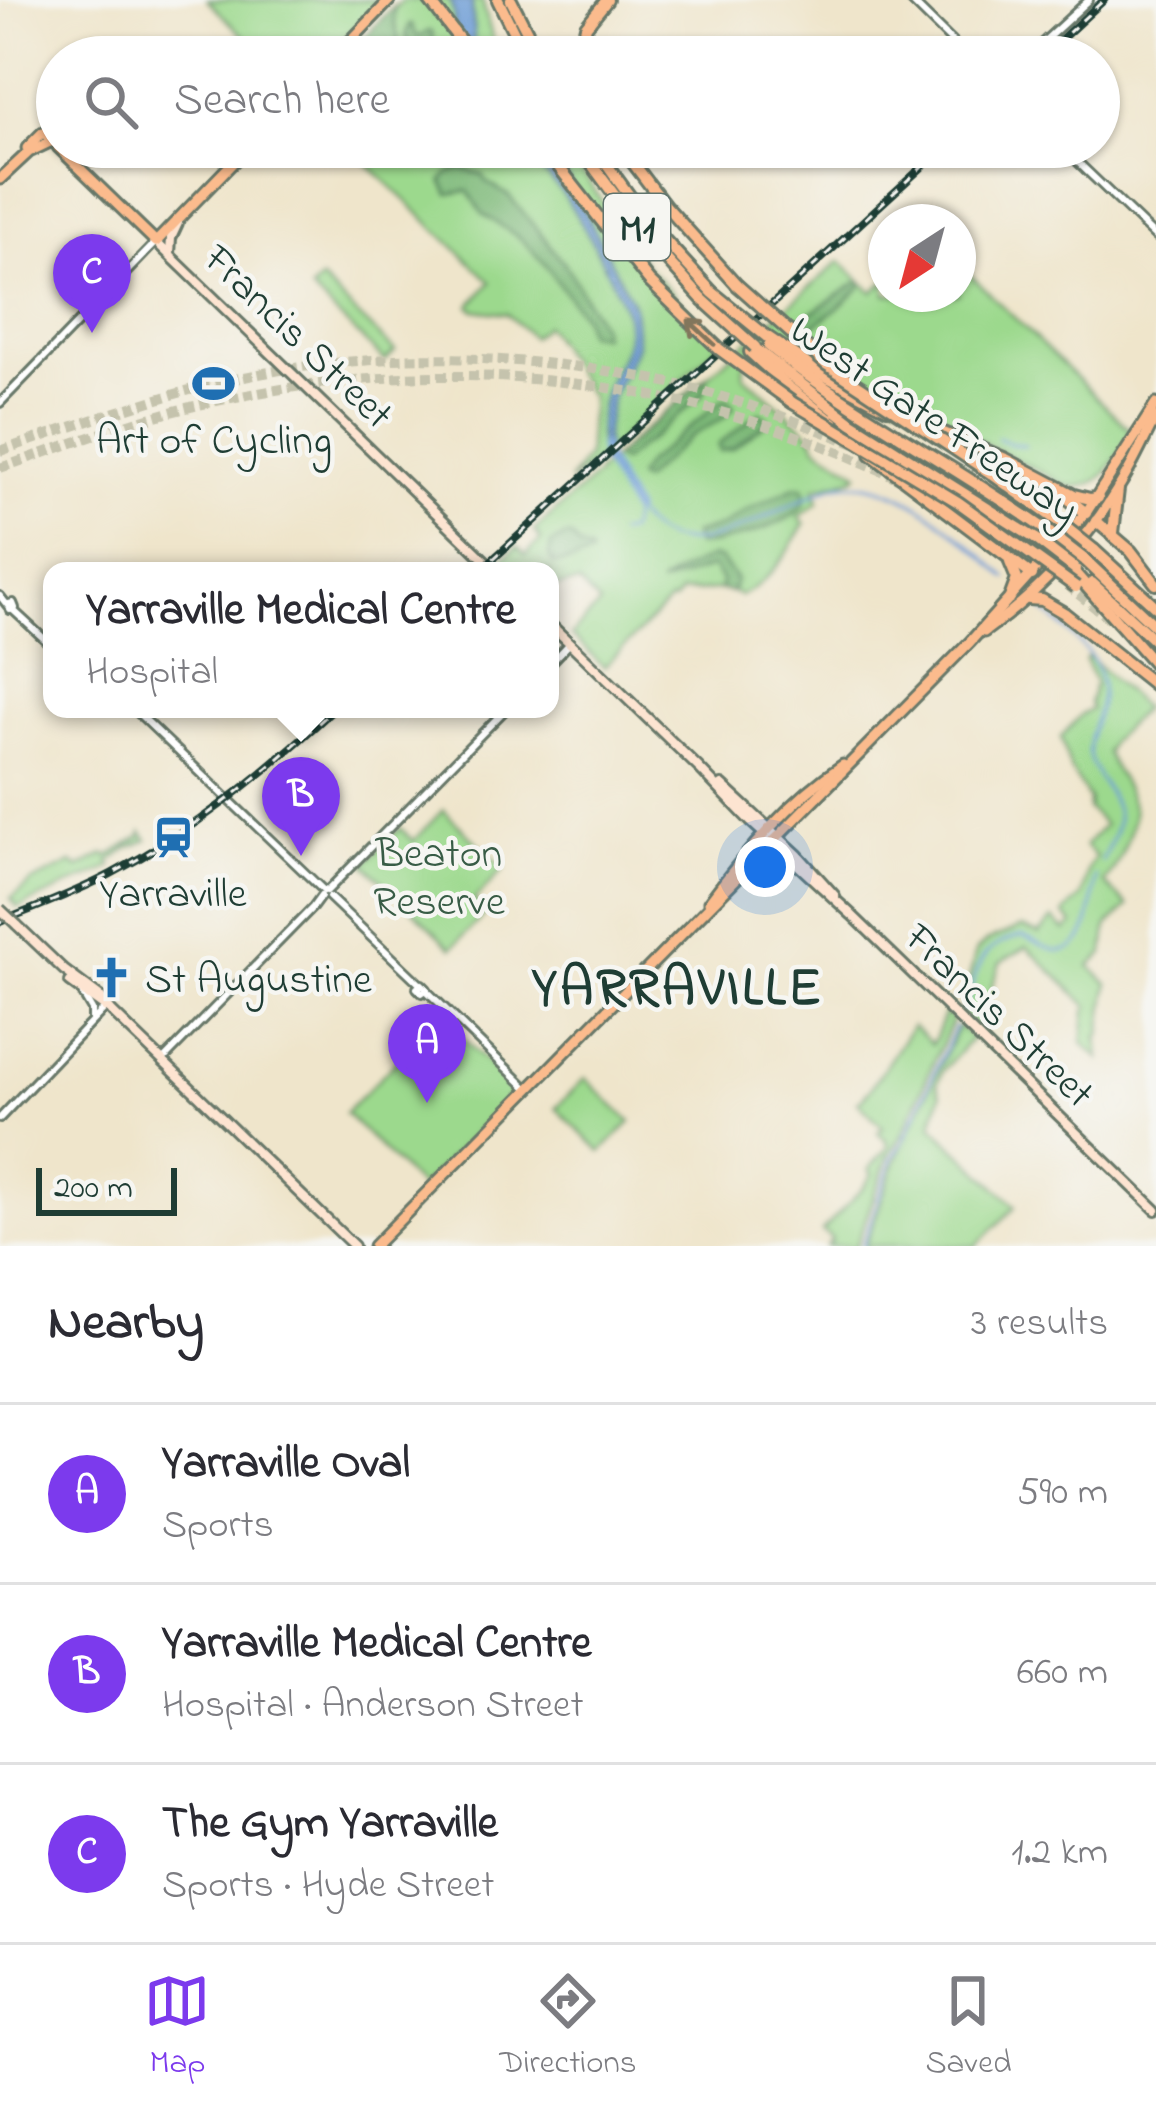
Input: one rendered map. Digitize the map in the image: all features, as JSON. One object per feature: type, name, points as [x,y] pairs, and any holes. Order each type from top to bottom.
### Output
[{"type":"highway","points":[[428,0],[456,36]]},
{"type":"highway","points":[[498,0],[516,36]]},
{"type":"highway","points":[[511,0],[529,36]]},
{"type":"highway","points":[[585,36],[607,0]]},
{"type":"highway","points":[[560,168],[649,281],[728,357],[793,403],[958,502],[1076,587],[1156,666]]},
{"type":"highway","name":"West Gate Freeway","points":[[594,168],[640,230],[758,344],[852,423],[1058,555],[1082,562]]},
{"type":"highway","name":"West Gate Freeway","points":[[609,168],[707,296]]},
{"type":"highway","name":"M1","points":[[637,168],[737,285],[778,324],[826,364],[1059,522],[1156,666]]},
{"type":"highway","points":[[758,344],[1074,495],[1097,498]]},
{"type":"highway","points":[[758,344],[787,386],[1031,575]]},
{"type":"highway","name":"West Gate Freeway","points":[[758,344],[1050,533],[1156,627]]},
{"type":"highway","points":[[1027,470],[1114,535],[1156,584]]},
{"type":"highway","points":[[1114,535],[1118,489]]},
{"type":"highway","points":[[997,549],[1016,574],[1010,598]]},
{"type":"highway","name":"M1","points":[[1082,562],[1156,607]]},
{"type":"highway","name":"M1","points":[[1082,562],[1156,642]]},
{"type":"highway","points":[[1042,585],[1064,613]]},
{"type":"highway","points":[[1029,599],[1042,600],[1064,613],[1156,686]]},
{"type":"main road","points":[[355,36],[390,0]]},
{"type":"main road","name":"Francis Street","points":[[14,164],[36,140]]},
{"type":"main road","points":[[0,178],[36,148]]},
{"type":"main road","name":"Francis Street","points":[[80,168],[487,562]]},
{"type":"main road","points":[[156,242],[228,168]]},
{"type":"main road","points":[[170,255],[171,238],[181,217]]},
{"type":"main road","points":[[970,642],[1042,585],[1091,517],[1097,498],[1156,404]]},
{"type":"main road","points":[[374,1246],[1118,489],[1156,417]]},
{"type":"main road","points":[[1031,575],[1042,585]]},
{"type":"main road","name":"Francis Street","points":[[559,633],[1156,1210]]},
{"type":"main road","points":[[772,836],[784,815],[857,755]]},
{"type":"main road","name":"Francis Street","points":[[699,768],[749,807],[772,836]]},
{"type":"main road","points":[[749,807],[784,815]]},
{"type":"main road","points":[[0,912],[108,1008],[354,1246]]},
{"type":"main road","points":[[15,926],[80,989],[108,1008]]},
{"type":"street","points":[[910,0],[947,36]]},
{"type":"street","points":[[1050,36],[1089,0]]},
{"type":"street","points":[[1084,168],[1156,237]]},
{"type":"street","points":[[0,403],[156,242]]},
{"type":"street","points":[[0,595],[43,637]]},
{"type":"street","points":[[559,655],[570,643]]},
{"type":"street","points":[[143,718],[528,1089]]},
{"type":"street","points":[[163,1060],[497,718]]},
{"type":"street","points":[[80,989],[92,1010],[92,1023]]},
{"type":"street","points":[[0,1118],[108,1008]]},
{"type":"green space","points":[[207,0],[381,0],[346,36],[244,36]]},
{"type":"green space","points":[[403,0],[482,0],[492,36],[367,36]]},
{"type":"green space","points":[[394,6],[398,36],[366,36]]},
{"type":"green space","points":[[372,168],[578,168],[647,267],[720,343],[608,451],[569,482],[587,455],[591,398],[545,325],[532,337],[507,314],[470,306],[491,282]]},
{"type":"green space","points":[[464,169],[483,175],[509,196],[547,241],[571,273],[602,335],[587,333],[583,317],[521,239],[483,214],[468,191],[449,194],[442,181]]},
{"type":"green space","points":[[840,261],[868,287],[868,312],[976,312],[976,280],[1132,432],[1100,478],[1068,486],[856,382],[775,328],[748,354],[744,375],[810,433],[817,446],[859,473],[815,488],[819,502],[799,517],[805,524],[761,583],[740,596],[727,589],[681,593],[604,667],[571,635],[600,605],[579,583],[559,586],[559,562],[498,562],[517,547],[526,555],[541,540],[534,531]]},
{"type":"green space","points":[[321,280],[395,351],[385,361],[311,290]]},
{"type":"green space","points":[[858,282],[862,286],[803,333],[798,327],[808,315]]},
{"type":"green space","points":[[708,376],[704,393],[649,441],[621,462],[614,457]]},
{"type":"green space","points":[[724,399],[734,407],[725,417],[690,437],[642,481],[638,479],[646,463]]},
{"type":"green space","points":[[760,412],[766,423],[732,449],[720,451],[720,443]]},
{"type":"green space","points":[[803,487],[806,495],[797,512],[736,538],[696,545],[693,534],[724,525]]},
{"type":"green space","points":[[567,536],[590,556],[552,562],[551,545]]},
{"type":"green space","points":[[712,557],[720,559],[736,580],[732,592],[720,590],[721,581],[712,567],[659,585],[680,571]]},
{"type":"green space","points":[[1088,656],[1143,708],[1111,741],[1106,753],[1129,795],[1133,816],[1124,847],[1104,883],[1128,906],[1107,927],[1104,954],[1090,966],[1108,984],[1098,1036],[1100,1059],[1083,1043],[1089,1007],[1027,947],[1000,963],[978,1028],[961,1011],[976,951],[987,941],[1022,927],[1039,934],[1053,919],[1066,931],[1073,924],[1064,914],[1082,896],[1096,857],[1085,846],[1104,825],[1088,809],[1089,799],[1070,769],[1061,737],[1091,709],[1095,683],[1085,660]]},
{"type":"green space","name":"Beaton Reserve","points":[[443,810],[504,869],[474,900],[486,913],[452,948],[365,864],[400,828],[413,841]]},
{"type":"green space","points":[[142,832],[148,840],[110,862],[112,867],[18,908],[11,899],[30,883],[72,863],[79,868],[105,854],[108,857]]},
{"type":"green space","points":[[945,1013],[953,1018],[889,1155],[856,1246],[827,1246],[832,1239],[822,1231],[862,1189],[872,1174],[869,1169],[888,1147],[878,1132],[883,1127],[858,1102],[912,1026],[932,1044]]},
{"type":"green space","points":[[959,1025],[972,1038],[943,1070],[932,1125],[1016,1206],[976,1246],[865,1246],[897,1157]]},
{"type":"green space","points":[[460,1036],[516,1091],[421,1188],[345,1113],[409,1048],[448,1047]]},
{"type":"green space","points":[[585,1078],[631,1122],[601,1152],[556,1108]]},
{"type":"water","points":[[450,0],[472,0],[474,36],[454,36]]},
{"type":"water","points":[[536,168],[563,170],[634,306],[637,345],[612,396],[605,435],[607,455],[601,461],[601,411],[627,338],[627,319],[592,241],[561,192]]},
{"type":"waterway","points":[[998,438],[1025,445]]},
{"type":"waterway","points":[[602,446],[633,511]]},
{"type":"waterway","points":[[633,511],[661,536],[693,542],[727,534],[830,487],[878,487],[926,511],[1007,578]]},
{"type":"waterway","points":[[618,534],[629,531],[633,513]]},
{"type":"waterway","points":[[1041,608],[1088,653],[1100,680],[1089,752],[1117,817],[1102,861]]},
{"type":"waterway","points":[[962,1013],[980,964],[994,947],[1022,936],[1059,951],[1078,943],[1088,923],[1096,877]]},
{"type":"waterway","points":[[862,1246],[893,1157],[955,1027]]},
{"type":"tunnel","points":[[0,451],[126,409],[254,375],[368,360],[429,358],[554,364],[672,383],[855,444]]},
{"type":"tunnel","points":[[0,468],[199,405],[378,378],[467,376],[556,381],[643,394],[730,415],[815,443],[899,479]]},
{"type":"tunnel","points":[[937,499],[983,526]]},
{"type":"tunnel","points":[[1067,585],[1118,626]]},
{"type":"railway","points":[[1065,36],[1104,0]]},
{"type":"railway","points":[[490,562],[921,168]]},
{"type":"railway","points":[[0,922],[97,881],[172,839],[255,778],[324,718]]},
{"type":"place","name":"The Gym Yarraville","points":[[92,333]]},
{"type":"place","name":"Art of Cycling","points":[[214,384]]},
{"type":"place","name":"Yarraville","points":[[173,837]]},
{"type":"place","name":"Yarraville Medical Centre","points":[[301,856]]},
{"type":"place","name":"St Augustine","points":[[111,977]]},
{"type":"place","name":"Yarraville Oval","points":[[427,1103]]},
{"type":"district","name":"YARRAVILLE","points":[[678,985]]}]
